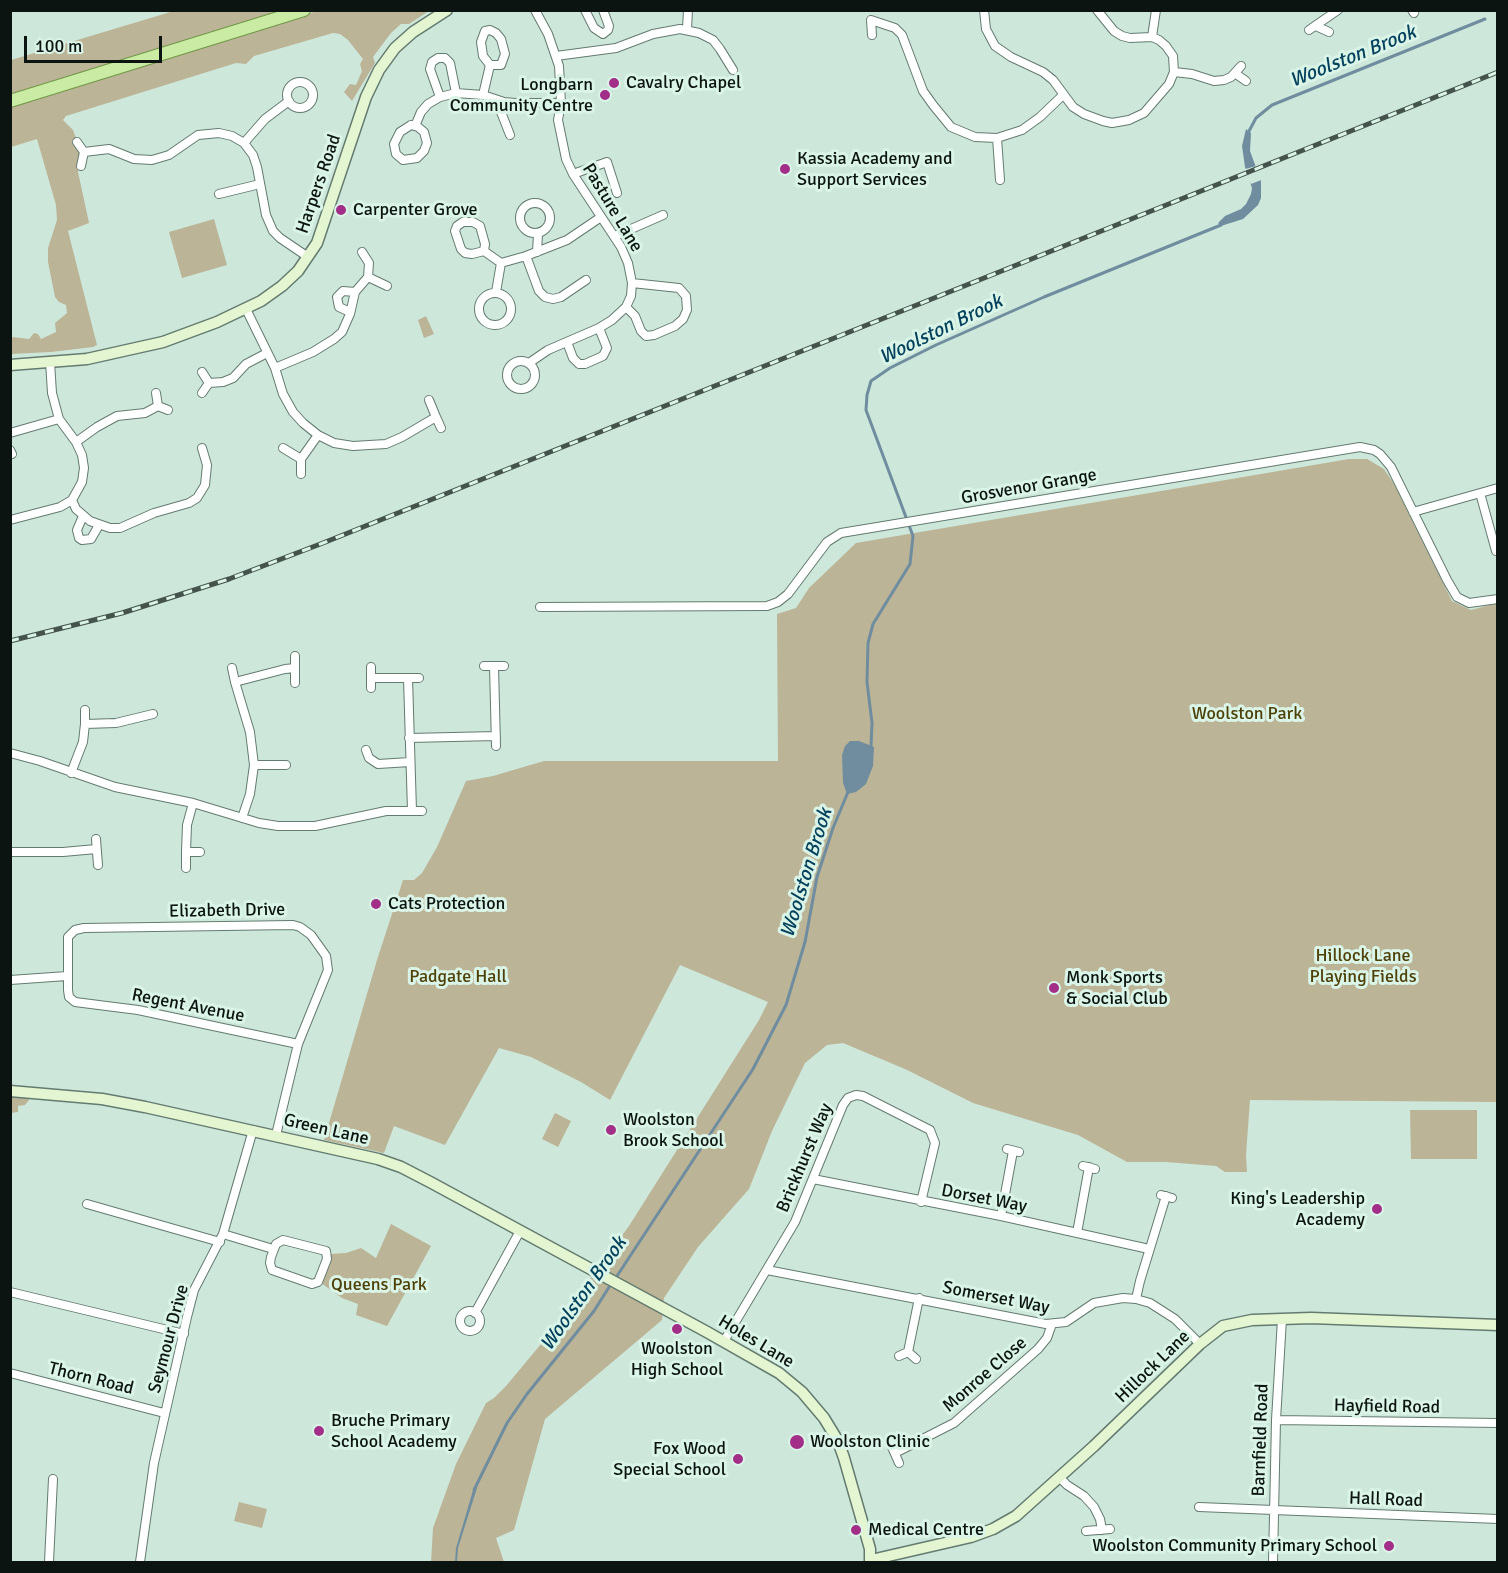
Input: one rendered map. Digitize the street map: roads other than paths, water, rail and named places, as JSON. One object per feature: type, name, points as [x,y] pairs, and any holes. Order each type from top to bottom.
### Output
[{"type":"main road","points":[[10,102],[304,10]]},
{"type":"street","name":"Harpers Road","points":[[10,365],[87,359],[140,348],[190,333],[246,309],[282,286],[298,271],[323,229],[373,81],[395,48],[412,32],[447,10]]},
{"type":"street","name":"Pasture Lane","points":[[535,10],[548,34],[556,56],[560,76],[561,103],[558,120],[566,159],[573,174],[615,236],[625,255],[632,283],[631,296],[626,308],[635,316],[641,331],[646,336],[675,326],[682,319],[687,310],[686,296],[679,288],[632,283]]},
{"type":"street","points":[[585,10],[594,28],[603,33]]},
{"type":"street","points":[[603,10],[609,26],[608,30],[603,33]]},
{"type":"street","points":[[687,29],[688,10]]},
{"type":"street","points":[[984,10],[986,29],[995,46],[1011,57],[1043,72],[1053,80],[1073,107],[1084,114],[1103,121],[1120,122],[1137,117],[1151,106],[1169,84],[1174,72],[1173,56],[1166,46],[1152,37],[1122,36],[1114,31],[1097,10]]},
{"type":"street","points":[[1152,37],[1156,10]]},
{"type":"street","points":[[1309,30],[1338,10]]},
{"type":"street","points":[[872,35],[871,20],[895,28],[902,35],[923,92],[951,127],[975,137],[997,138],[1022,130],[1051,108],[1063,95]]},
{"type":"street","points":[[1316,26],[1329,32]]},
{"type":"street","points":[[556,56],[625,46],[640,38],[663,31],[687,29],[713,40],[733,70]]},
{"type":"street","points":[[490,30],[501,39],[505,54],[501,65],[490,65],[485,60],[481,46],[483,34],[490,30]]},
{"type":"street","points":[[603,33],[603,50]]},
{"type":"street","points":[[440,97],[430,69],[432,62],[438,58],[445,58],[450,63],[456,93]]},
{"type":"street","points":[[483,95],[490,65]]},
{"type":"street","points":[[1174,72],[1192,74],[1214,81],[1224,80],[1236,74],[1241,66]]},
{"type":"street","points":[[1236,74],[1246,81]]},
{"type":"street","points":[[415,126],[422,129],[426,135],[426,147],[417,158],[404,160],[395,151],[395,140],[404,129],[415,126],[424,108],[440,97],[456,93],[483,95],[504,102],[561,103]]},
{"type":"street","points":[[244,143],[265,118],[289,101]]},
{"type":"street","points":[[504,102],[501,112],[510,135]]},
{"type":"street","points":[[84,152],[109,149],[134,159],[152,160],[169,155],[198,135],[209,133],[232,136],[244,143],[255,161],[266,215],[273,231],[308,257]]},
{"type":"street","points":[[997,138],[1000,180]]},
{"type":"street","points":[[77,142],[84,152],[81,166]]},
{"type":"street","points":[[573,174],[607,162],[617,192]]},
{"type":"street","points":[[219,194],[260,184]]},
{"type":"street","points":[[532,203],[542,204],[551,216],[549,225],[538,234],[523,228],[520,218],[524,208],[532,203]]},
{"type":"street","points":[[615,236],[663,215]]},
{"type":"street","points":[[501,263],[567,240],[601,217]]},
{"type":"street","points":[[469,222],[480,226],[485,239],[484,251],[477,254],[464,252],[456,236],[457,226],[469,222]]},
{"type":"street","points":[[537,252],[538,234]]},
{"type":"street","points":[[484,251],[501,263]]},
{"type":"street","points":[[275,368],[293,362],[342,332],[355,292],[368,277],[369,263],[362,252]]},
{"type":"street","points":[[526,256],[539,291],[545,297],[553,299],[561,297],[586,280]]},
{"type":"street","points":[[496,292],[501,263]]},
{"type":"street","points":[[368,277],[387,286]]},
{"type":"street","points":[[350,312],[339,307],[337,297],[343,291],[355,292]]},
{"type":"street","points":[[496,292],[508,299],[511,310],[505,322],[497,325],[486,321],[480,308],[483,299],[496,292]]},
{"type":"street","points":[[529,363],[540,354],[599,328],[626,308]]},
{"type":"street","points":[[246,309],[275,368],[283,394],[293,412],[318,435],[334,443],[353,446],[386,444],[402,438],[436,417]]},
{"type":"street","points":[[567,342],[573,358],[579,364],[585,364],[603,356],[607,348],[599,328]]},
{"type":"street","points":[[209,383],[224,382],[233,378],[246,364],[267,353]]},
{"type":"street","points":[[10,520],[60,507],[72,500],[82,483],[84,468],[82,455],[76,442],[59,419],[52,393],[50,362]]},
{"type":"street","points":[[202,372],[209,383]]},
{"type":"street","points":[[202,393],[209,383]]},
{"type":"street","points":[[156,393],[158,406]]},
{"type":"street","points":[[429,400],[441,428]]},
{"type":"street","points":[[76,442],[117,416],[140,414],[158,406],[168,410]]},
{"type":"street","points":[[10,433],[59,419]]},
{"type":"street","points":[[301,474],[301,459],[318,435]]},
{"type":"street","name":"Grosvenor Grange","points":[[540,607],[767,606],[778,602],[788,594],[831,538],[841,533],[1360,447],[1374,450],[1385,459],[1452,591],[1464,601],[1477,603],[1497,599]]},
{"type":"street","points":[[72,500],[83,516],[99,525],[120,528],[154,513],[189,503],[197,498],[205,485],[207,465],[202,448]]},
{"type":"street","points":[[283,448],[301,459]]},
{"type":"street","points":[[1413,512],[1497,488]]},
{"type":"street","points":[[1479,493],[1496,551]]},
{"type":"street","points":[[83,516],[76,530],[82,540],[91,540],[99,525]]},
{"type":"street","points":[[296,656],[296,683]]},
{"type":"street","points":[[484,666],[504,666]]},
{"type":"street","points":[[494,666],[496,746]]},
{"type":"street","points":[[371,667],[371,688]]},
{"type":"street","points":[[232,668],[250,732],[254,765],[250,795],[242,818]]},
{"type":"street","points":[[236,682],[296,668]]},
{"type":"street","points":[[371,678],[419,678]]},
{"type":"street","points":[[408,678],[412,811]]},
{"type":"street","points":[[71,773],[83,742],[85,710]]},
{"type":"street","points":[[85,724],[116,723],[153,714]]},
{"type":"street","points":[[409,738],[496,736]]},
{"type":"street","points":[[366,750],[369,758],[378,764],[410,762]]},
{"type":"street","points":[[10,753],[115,787],[193,803],[278,826],[315,826],[386,811],[422,811]]},
{"type":"street","points":[[254,765],[286,765]]},
{"type":"street","points":[[186,868],[187,825],[193,803]]},
{"type":"street","points":[[96,839],[98,865]]},
{"type":"street","points":[[10,852],[63,852],[96,849]]},
{"type":"street","points":[[186,852],[200,852]]},
{"type":"street","name":"Elizabeth Drive","points":[[67,975],[68,941],[72,932],[84,928],[293,925],[311,935],[326,956],[328,970],[298,1044],[276,1135]]},
{"type":"street","points":[[10,980],[67,975]]},
{"type":"street","name":"Regent Avenue","points":[[67,975],[68,994],[78,1003],[138,1010],[298,1044]]},
{"type":"street","name":"Green Lane","points":[[10,1091],[102,1099],[378,1159],[401,1167],[609,1278]]},
{"type":"street","name":"Brickhurst Way","points":[[724,1341],[795,1222],[843,1105],[852,1096],[859,1095],[930,1130],[934,1136],[921,1202]]},
{"type":"street","name":"Seymour Drive","points":[[140,1563],[154,1463],[194,1290],[222,1238],[253,1130]]},
{"type":"street","points":[[1001,1216],[1013,1151]]},
{"type":"street","points":[[1077,1233],[1089,1167]]},
{"type":"street","name":"Dorset Way","points":[[813,1179],[1001,1216],[1149,1249]]},
{"type":"street","points":[[1136,1299],[1166,1196]]},
{"type":"street","points":[[87,1204],[273,1249]]},
{"type":"street","points":[[475,1313],[520,1230]]},
{"type":"street","points":[[283,1240],[323,1249],[327,1256],[320,1280],[312,1284],[275,1272],[270,1263],[273,1249],[279,1241],[283,1240]]},
{"type":"street","name":"Somerset Way","points":[[767,1270],[1052,1324],[1071,1320],[1094,1303],[1123,1298],[1136,1299],[1150,1303],[1175,1319],[1200,1344]]},
{"type":"street","name":"Holes Lane","points":[[609,1278],[779,1373],[802,1392],[824,1418],[838,1442],[870,1549],[871,1561]]},
{"type":"street","points":[[10,1292],[184,1334]]},
{"type":"street","points":[[908,1352],[919,1298]]},
{"type":"street","name":"Hillock Lane","points":[[871,1561],[956,1541],[993,1529],[1016,1516],[1060,1478],[1215,1330],[1231,1323],[1282,1319],[1359,1319],[1497,1325]]},
{"type":"street","name":"Barnfield Road","points":[[1273,1563],[1276,1420],[1282,1319]]},
{"type":"street","name":"Monroe Close","points":[[899,1463],[893,1449],[954,1423],[1038,1349],[1047,1338],[1052,1324]]},
{"type":"street","points":[[899,1356],[908,1352]]},
{"type":"street","points":[[908,1352],[916,1359]]},
{"type":"street","name":"Thorn Road","points":[[10,1373],[164,1413]]},
{"type":"street","name":"Hayfield Road","points":[[1276,1420],[1497,1423]]},
{"type":"street","points":[[49,1563],[53,1478]]},
{"type":"street","points":[[1060,1478],[1094,1507],[1106,1530],[1086,1531]]},
{"type":"street","name":"Hall Road","points":[[1199,1507],[1497,1519]]},
{"type":"water","points":[[1246,129],[1251,133],[1250,151],[1261,181],[1261,198],[1258,205],[1243,219],[1221,226],[1218,223],[1225,216],[1241,209],[1251,194],[1252,188],[1245,167],[1242,146]]},
{"type":"water","points":[[850,741],[859,741],[874,747],[873,766],[866,784],[856,792],[847,794],[843,783],[842,755],[845,746]]},
{"type":"water","points":[[474,1487],[477,1488],[458,1548],[457,1562],[455,1562],[456,1548]]},
{"type":"waterway","name":"Woolston Brook","points":[[1248,133],[1256,118],[1272,105],[1485,19]]},
{"type":"waterway","name":"Woolston Brook","points":[[871,746],[872,723],[867,682],[868,643],[873,624],[910,564],[913,536],[866,410],[871,381],[890,368],[936,345],[1044,297],[1221,225]]},
{"type":"waterway","name":"Woolston Brook","points":[[615,1279],[753,1069],[786,1005],[805,942],[817,877],[848,792]]},
{"type":"waterway","name":"Woolston Brook","points":[[474,1490],[507,1423],[527,1394],[594,1311],[611,1284]]},
{"type":"railway","points":[[10,641],[122,613],[229,579],[1498,72]]},
{"type":"place","name":"Cavalry Chapel","points":[[614,83]]},
{"type":"place","name":"Longbarn Community Centre","points":[[605,95]]},
{"type":"place","name":"Kassia Academy and Support Services","points":[[785,169]]},
{"type":"place","name":"Carpenter Grove","points":[[341,210]]},
{"type":"place","name":"Cats Protection","points":[[376,904]]},
{"type":"place","name":"Monk Sports & Social Club","points":[[1054,988]]},
{"type":"place","name":"Woolston Brook School","points":[[611,1130]]},
{"type":"place","name":"King's Leadership Academy","points":[[1377,1209]]},
{"type":"place","name":"Woolston High School","points":[[677,1329]]},
{"type":"place","name":"Bruche Primary School Academy","points":[[319,1431]]},
{"type":"place","name":"Woolston Clinic","points":[[797,1442]]},
{"type":"place","name":"Fox Wood Special School","points":[[738,1459]]},
{"type":"place","name":"Medical Centre","points":[[856,1530]]},
{"type":"place","name":"Woolston Community Primary School","points":[[1389,1546]]},
{"type":"park label","name":"Woolston Park","points":[[1247,714]]},
{"type":"park label","name":"Hillock Lane Playing Fields","points":[[1363,966]]},
{"type":"park label","name":"Padgate Hall","points":[[458,977]]},
{"type":"park label","name":"Queens Park","points":[[379,1285]]}]
